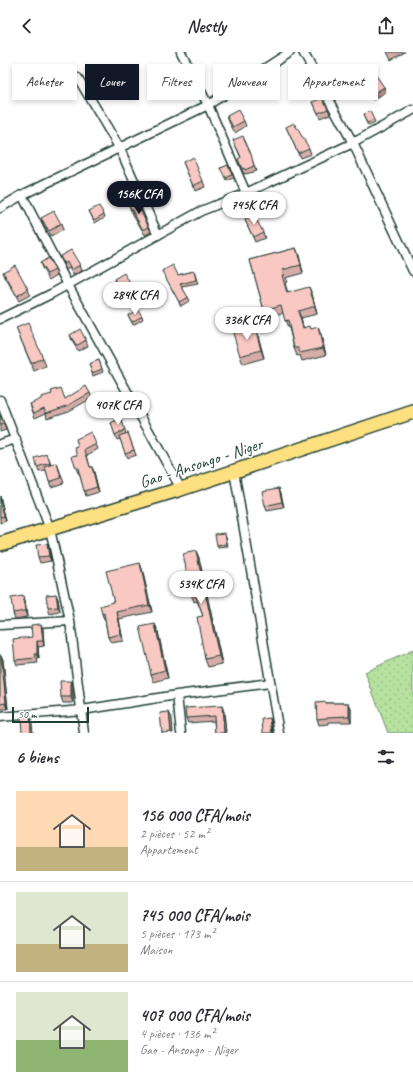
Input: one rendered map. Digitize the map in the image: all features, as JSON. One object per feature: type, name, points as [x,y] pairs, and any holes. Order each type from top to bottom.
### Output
[{"type":"main road","name":"Gao - Ansongo - Niger","points":[[0,544],[181,489],[413,412]]},
{"type":"street","points":[[181,52],[208,105],[246,193]]},
{"type":"street","points":[[0,208],[22,195],[120,149],[208,105],[290,52]]},
{"type":"street","points":[[303,52],[353,143],[410,260],[413,272]]},
{"type":"street","points":[[78,78],[120,149],[158,235]]},
{"type":"street","points":[[0,320],[68,285],[201,211],[246,193],[353,143],[413,110]]},
{"type":"street","points":[[22,195],[68,285],[181,489]]},
{"type":"street","points":[[0,400],[50,529],[70,621],[84,733]]},
{"type":"street","points":[[0,444],[16,439]]},
{"type":"street","points":[[234,471],[279,733]]},
{"type":"street","points":[[0,625],[70,621]]},
{"type":"street","points":[[0,717],[82,710],[177,695],[270,683]]},
{"type":"street","points":[[177,695],[181,733]]},
{"type":"green space","points":[[413,650],[413,733],[388,733],[365,672]]},
{"type":"building","points":[[378,78],[384,87],[378,91]]},
{"type":"building","points":[[324,100],[328,109],[318,113],[313,102]]},
{"type":"building","points":[[238,110],[244,121],[233,127],[227,116]]},
{"type":"building","points":[[370,111],[374,120],[367,123],[363,115]]},
{"type":"building","points":[[294,123],[309,148],[298,153],[286,127]]},
{"type":"building","points":[[243,136],[251,154],[254,166],[245,170],[244,168],[242,169],[238,159],[241,157],[233,140]]},
{"type":"building","points":[[193,157],[203,181],[193,186],[183,162]]},
{"type":"building","points":[[228,165],[232,175],[226,178],[221,168]]},
{"type":"building","points":[[136,201],[149,227],[143,230],[129,205]]},
{"type":"building","points":[[99,206],[104,214],[94,220],[89,211]]},
{"type":"building","points":[[54,211],[61,224],[49,231],[41,218]]},
{"type":"building","points":[[254,215],[263,232],[253,237],[245,220]]},
{"type":"building","points":[[296,248],[301,265],[282,270],[284,275],[282,275],[287,293],[309,287],[315,306],[298,311],[303,328],[310,326],[311,329],[318,327],[323,348],[300,353],[298,348],[294,348],[288,320],[285,321],[281,305],[264,310],[250,260]]},
{"type":"building","points":[[71,250],[80,265],[71,270],[67,262],[64,264],[60,256]]},
{"type":"building","points":[[48,258],[55,270],[47,274],[40,263]]},
{"type":"building","points":[[15,265],[28,289],[17,296],[3,272]]},
{"type":"building","points":[[173,265],[178,275],[194,271],[196,280],[180,284],[188,297],[179,302],[162,271]]},
{"type":"building","points":[[124,273],[131,285],[121,290],[114,279]]},
{"type":"building","points":[[138,310],[142,316],[132,322],[128,315]]},
{"type":"building","points":[[28,323],[43,358],[31,363],[16,328]]},
{"type":"building","points":[[255,327],[261,350],[240,356],[233,333]]},
{"type":"building","points":[[80,329],[86,340],[76,346],[70,335]]},
{"type":"building","points":[[99,360],[102,369],[92,373],[89,364]]},
{"type":"building","points":[[86,386],[90,393],[67,406],[46,413],[44,408],[34,413],[30,404],[41,399],[41,397],[52,394],[51,391],[61,388],[65,399]]},
{"type":"building","points":[[0,415],[4,424],[0,425]]},
{"type":"building","points":[[121,418],[125,430],[115,435],[111,423]]},
{"type":"building","points":[[91,432],[96,444],[85,450],[90,467],[92,467],[97,487],[84,491],[78,468],[76,468],[72,456],[78,455],[75,448],[78,447],[76,439]]},
{"type":"building","points":[[128,433],[134,450],[125,453],[119,436]]},
{"type":"building","points":[[47,454],[50,463],[37,467],[35,458]]},
{"type":"building","points":[[57,463],[61,478],[49,482],[45,467]]},
{"type":"building","points":[[279,488],[282,502],[265,506],[262,491]]},
{"type":"building","points":[[0,499],[4,516],[0,517]]},
{"type":"building","points":[[225,533],[227,544],[217,546],[215,534]]},
{"type":"building","points":[[47,544],[49,556],[38,557],[36,545]]},
{"type":"building","points":[[196,551],[219,656],[205,659],[197,617],[203,616],[195,594],[191,594],[183,554]]},
{"type":"building","points":[[140,563],[149,605],[117,612],[121,634],[108,637],[104,613],[102,614],[100,606],[114,602],[106,571]]},
{"type":"building","points":[[56,594],[58,607],[48,608],[46,595]]},
{"type":"building","points":[[23,596],[25,611],[13,613],[11,598]]},
{"type":"building","points":[[41,624],[43,641],[37,641],[37,654],[35,654],[36,658],[15,660],[13,639],[32,637],[31,625]]},
{"type":"building","points":[[155,624],[165,670],[151,674],[140,627]]},
{"type":"building","points":[[0,655],[6,703],[0,704]]},
{"type":"building","points":[[60,681],[71,681],[71,697],[61,697]]},
{"type":"building","points":[[316,703],[349,703],[349,716],[317,719]]},
{"type":"building","points":[[222,706],[224,733],[215,733],[214,716],[186,718],[185,708]]},
{"type":"building","points":[[169,712],[171,732],[162,733],[160,713]]},
{"type":"building","points":[[30,716],[31,733],[22,733],[21,717]]},
{"type":"building","points":[[270,718],[272,733],[263,733],[262,719]]}]
